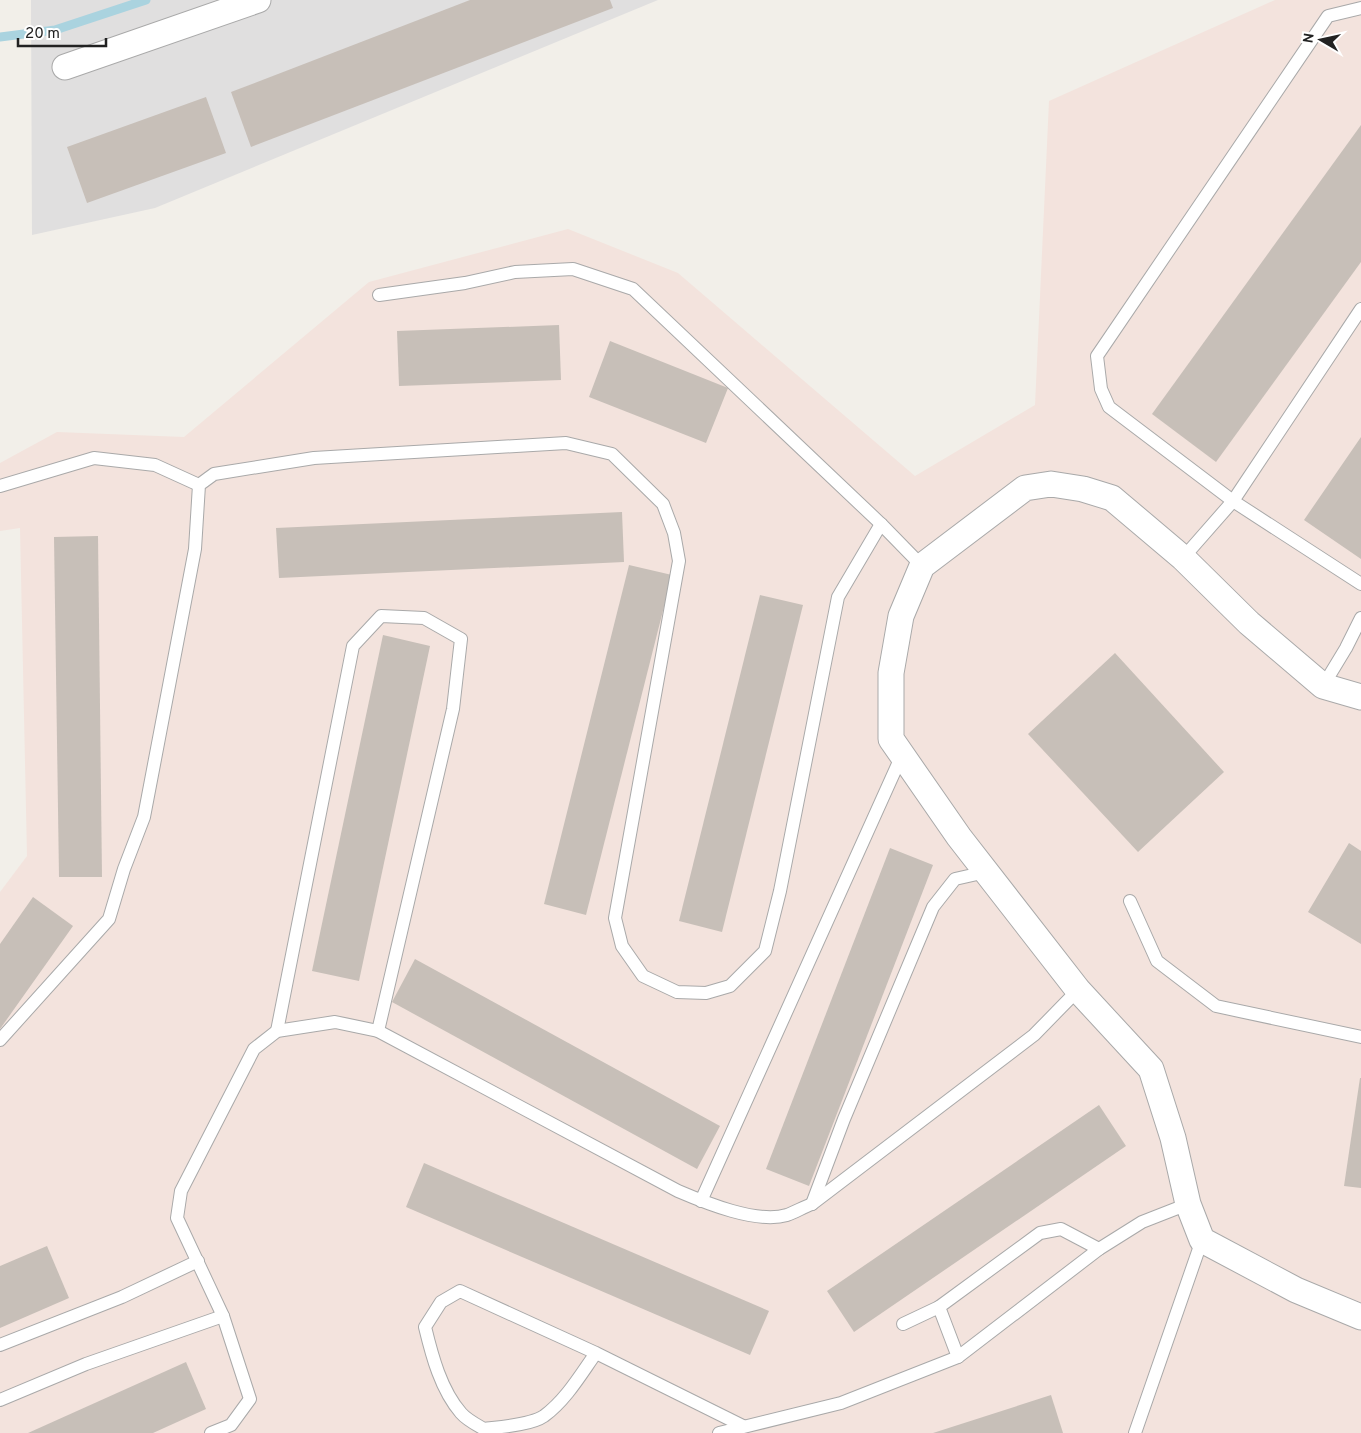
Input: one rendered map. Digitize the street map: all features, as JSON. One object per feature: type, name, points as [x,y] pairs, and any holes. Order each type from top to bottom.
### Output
[{"type":"street","points":[[65,67],[198,10],[258,0]]},
{"type":"street","points":[[1361,697],[1323,686],[1249,623],[1183,558],[1112,498],[1083,488],[1051,484],[1025,488],[922,566],[901,616],[891,673],[891,739],[986,872],[1078,990],[1151,1069],[1173,1138],[1188,1204],[1202,1240],[1296,1290],[1361,1317]]},
{"type":"lane","points":[[1361,8],[1328,16],[1097,356],[1101,390],[1109,407],[1233,501],[1361,584]]},
{"type":"lane","points":[[379,295],[465,283],[515,272],[573,269],[633,289],[881,524],[922,566]]},
{"type":"lane","points":[[1183,558],[1233,501],[1361,309]]},
{"type":"lane","points":[[198,485],[214,474],[314,458],[566,443],[612,454],[663,504],[674,533],[679,561],[615,918],[622,946],[643,976],[677,992],[706,993],[730,986],[765,951],[780,891],[838,597],[881,524]]},
{"type":"lane","points":[[0,486],[94,458],[155,465],[198,485]]},
{"type":"lane","points":[[0,1040],[109,919],[124,869],[144,817],[195,549],[198,485]]},
{"type":"lane","points":[[278,1031],[353,646],[381,616],[424,618],[461,639],[452,709],[378,1030]]},
{"type":"lane","points":[[1323,686],[1346,648],[1361,618]]},
{"type":"lane","points":[[701,1201],[902,755]]},
{"type":"lane","points":[[812,1204],[844,1119],[933,907],[955,879],[986,872]]},
{"type":"lane","points":[[1130,901],[1157,961],[1216,1006],[1361,1037]]},
{"type":"lane","points":[[211,1433],[231,1424],[250,1399],[223,1316],[177,1218],[181,1191],[254,1049],[278,1031],[334,1022],[378,1030],[678,1191],[701,1201],[749,1216],[785,1215],[812,1204],[1034,1034],[1078,990]]},
{"type":"lane","points":[[719,1433],[841,1403],[958,1357],[1099,1249],[1142,1222],[1188,1204]]},
{"type":"lane","points":[[903,1324],[939,1306],[1040,1233],[1061,1229],[1099,1249]]},
{"type":"lane","points":[[1135,1433],[1202,1240]]},
{"type":"lane","points":[[0,1345],[122,1297],[198,1261]]},
{"type":"lane","points":[[596,1352],[567,1394],[543,1417],[510,1426],[484,1429],[462,1414],[448,1392],[432,1355],[425,1327],[441,1302],[460,1290],[596,1352],[743,1426]]},
{"type":"lane","points":[[939,1306],[958,1357]]},
{"type":"lane","points":[[0,1400],[86,1364],[223,1316]]},
{"type":"shaded area","points":[[31,0],[658,0],[155,208],[32,235]]},
{"type":"shaded area","points":[[1275,0],[1361,0],[1361,1433],[0,1433],[0,892],[27,856],[20,528],[0,531],[0,463],[57,432],[184,437],[369,282],[568,229],[678,273],[915,476],[1035,405],[1049,101]]},
{"type":"building","points":[[470,0],[610,0],[613,8],[251,147],[231,92]]},
{"type":"building","points":[[206,97],[226,153],[87,203],[67,147]]},
{"type":"building","points":[[1361,125],[1361,262],[1216,462],[1152,414]]},
{"type":"building","points":[[559,325],[561,380],[399,386],[397,331]]},
{"type":"building","points":[[610,341],[728,388],[706,443],[589,397]]},
{"type":"building","points":[[1361,437],[1361,559],[1304,520]]},
{"type":"building","points":[[622,512],[624,562],[279,578],[276,528]]},
{"type":"building","points":[[98,536],[102,877],[59,877],[54,537]]},
{"type":"building","points":[[629,565],[672,575],[586,915],[544,904]]},
{"type":"building","points":[[760,595],[803,605],[722,932],[679,921]]},
{"type":"building","points":[[383,635],[430,646],[359,981],[312,971]]},
{"type":"building","points":[[1115,653],[1224,772],[1138,852],[1028,734]]},
{"type":"building","points":[[1349,843],[1361,851],[1361,944],[1308,912]]},
{"type":"building","points":[[890,848],[933,865],[809,1186],[766,1169]]},
{"type":"building","points":[[33,897],[73,926],[0,1029],[0,944]]},
{"type":"building","points":[[415,959],[720,1126],[697,1169],[392,1002]]},
{"type":"building","points":[[1361,1078],[1361,1188],[1344,1186]]},
{"type":"building","points":[[1099,1105],[1126,1146],[854,1332],[827,1291]]},
{"type":"building","points":[[424,1163],[769,1311],[750,1355],[406,1207]]},
{"type":"building","points":[[47,1246],[69,1298],[0,1328],[0,1266]]},
{"type":"building","points":[[186,1362],[206,1409],[153,1433],[28,1433]]},
{"type":"building","points":[[1051,1395],[1063,1433],[933,1433]]},
{"type":"waterway","points":[[0,37],[55,30],[146,0]]}]
